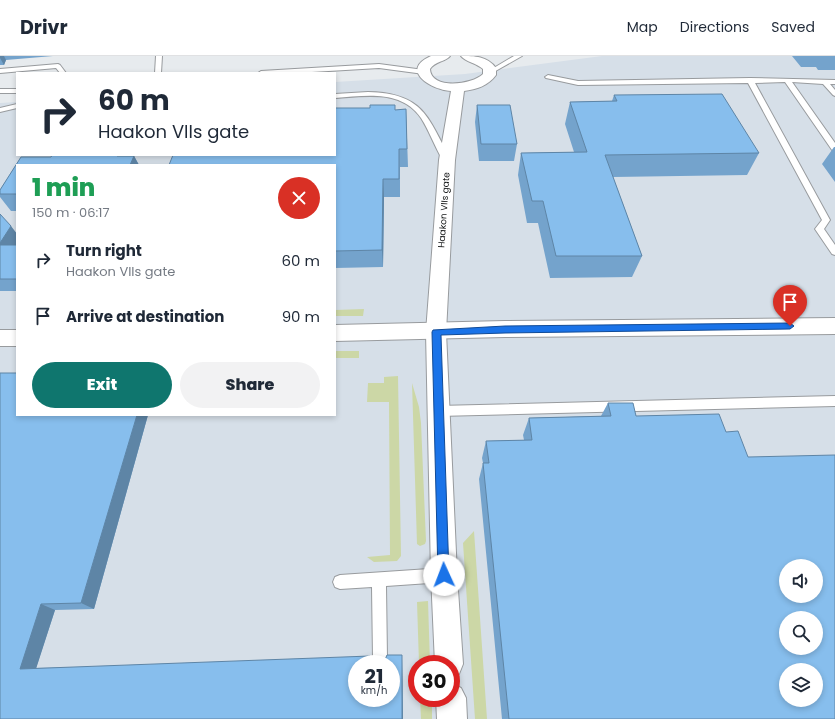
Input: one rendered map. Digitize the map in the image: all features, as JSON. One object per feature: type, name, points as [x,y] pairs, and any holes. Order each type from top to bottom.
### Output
[{"type":"main road","points":[[336,333],[436,332],[505,329],[835,326]]},
{"type":"main road","points":[[0,338],[16,338]]},
{"type":"street","points":[[436,57],[425,67],[424,72],[426,77],[431,81],[448,87],[458,88],[477,85],[488,77],[490,72],[488,67],[483,62],[467,56]]},
{"type":"street","name":"Haakon VIIs gate","points":[[448,655],[444,575],[436,332],[447,160],[458,88]]},
{"type":"street","points":[[451,707],[452,719]]},
{"type":"lane","points":[[158,56],[158,72]]},
{"type":"lane","points":[[490,72],[518,56]]},
{"type":"lane","points":[[0,71],[58,66],[62,72]]},
{"type":"lane","points":[[278,72],[379,66],[424,72]]},
{"type":"lane","points":[[548,77],[578,83],[750,80],[835,82]]},
{"type":"lane","points":[[750,80],[826,220],[819,229],[835,252]]},
{"type":"lane","points":[[787,80],[835,148]]},
{"type":"lane","points":[[825,82],[835,94]]},
{"type":"lane","points":[[0,91],[16,91]]},
{"type":"lane","points":[[336,96],[390,94],[410,103],[420,111],[447,160]]},
{"type":"lane","points":[[0,110],[16,106]]},
{"type":"lane","points":[[438,411],[835,401]]},
{"type":"lane","points":[[340,582],[444,575]]},
{"type":"lane","points":[[378,579],[380,655]]},
{"type":"shaded area","points":[[602,56],[835,56],[835,719],[0,719],[0,103],[16,102],[16,156],[336,156],[336,82],[465,74]]},
{"type":"green space","points":[[364,309],[363,316],[336,316],[336,310]]},
{"type":"green space","points":[[336,351],[359,351],[359,358],[336,358]]},
{"type":"green space","points":[[398,376],[401,556],[397,561],[374,562],[367,557],[390,555],[389,402],[367,402],[368,383],[384,383],[384,377]]},
{"type":"green space","points":[[412,383],[419,407],[421,423],[426,541],[425,544],[420,546],[417,544]]},
{"type":"green space","points":[[474,531],[487,719],[475,719],[463,543]]},
{"type":"green space","points":[[428,601],[430,655],[419,655],[417,602]]},
{"type":"green space","points":[[420,707],[432,707],[432,719],[421,719]]},
{"type":"building","points":[[722,94],[759,153],[605,155],[642,256],[556,256],[543,201],[532,201],[521,153],[587,152],[570,102],[617,101],[614,95]]},
{"type":"building","points":[[370,105],[395,105],[395,110],[406,109],[407,149],[399,149],[399,179],[383,179],[382,250],[336,251],[336,164],[169,164],[173,156],[336,156],[336,108],[370,108]]},
{"type":"building","points":[[477,105],[510,105],[517,144],[481,144]]},
{"type":"building","points":[[134,156],[130,164],[17,164],[21,157]]},
{"type":"building","points":[[16,165],[16,194],[0,194],[0,190]]},
{"type":"building","points":[[0,214],[11,226],[0,243]]},
{"type":"building","points":[[0,245],[16,245],[16,279],[0,279]]},
{"type":"building","points":[[0,373],[16,373],[16,416],[137,416],[81,603],[41,604],[20,669],[348,657],[348,707],[400,707],[400,655],[402,655],[402,719],[0,719]]},
{"type":"building","points":[[608,403],[633,403],[636,416],[719,414],[726,432],[738,431],[748,457],[835,455],[835,719],[509,719],[483,463],[489,463],[486,441],[532,440],[529,418],[611,416]]},
{"type":"route","points":[[444,575],[436,332],[505,329],[533,330],[790,326]]}]
